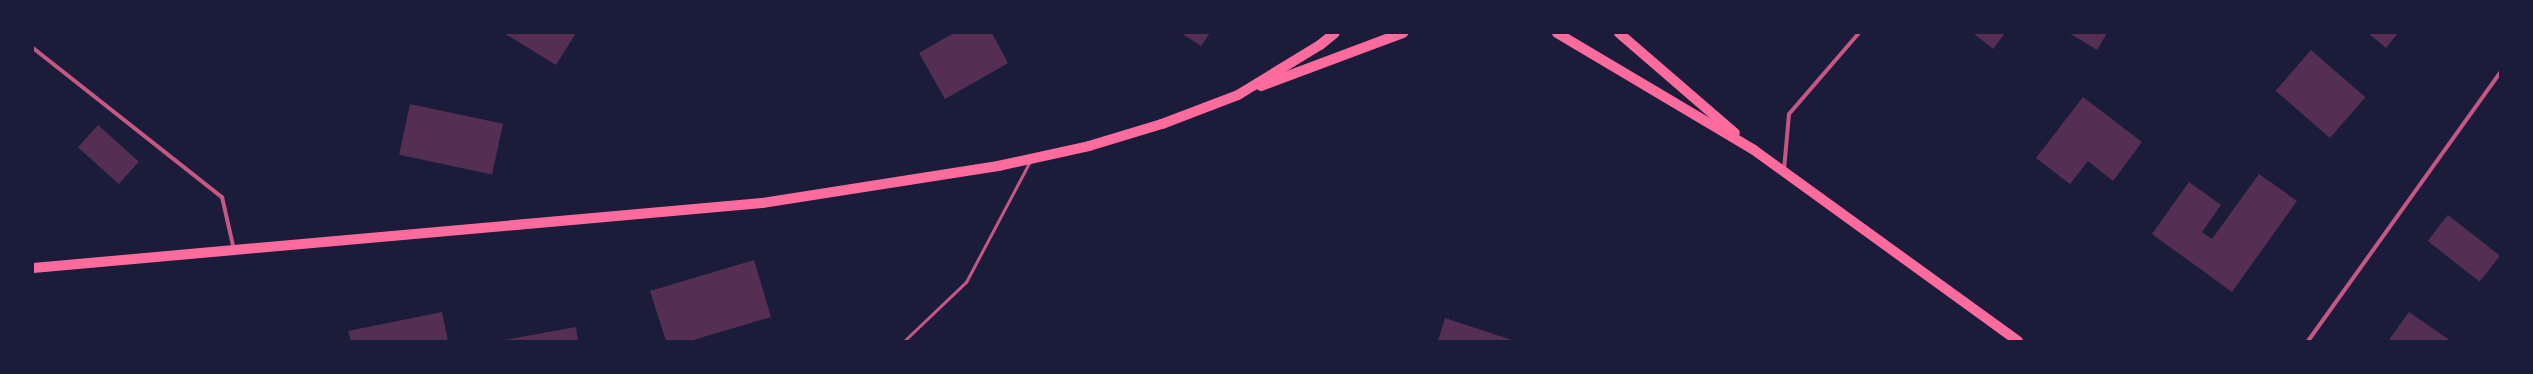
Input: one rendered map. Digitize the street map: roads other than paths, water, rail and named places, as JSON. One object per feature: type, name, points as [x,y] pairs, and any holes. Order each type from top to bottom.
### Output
[{"type":"main road","points":[[1238,94],[1320,45],[1334,33]]},
{"type":"main road","points":[[33,268],[762,203],[1032,158],[1089,146],[1125,135],[1403,33]]},
{"type":"main road","points":[[1557,33],[1754,150],[1784,170],[2018,341]]},
{"type":"main road","points":[[1620,33],[1754,150]]},
{"type":"street","points":[[1784,170],[1789,114],[1859,33]]},
{"type":"street","points":[[33,48],[222,197],[234,250]]},
{"type":"street","points":[[2308,341],[2500,73]]},
{"type":"lane","points":[[904,341],[966,282],[1032,158]]}]
